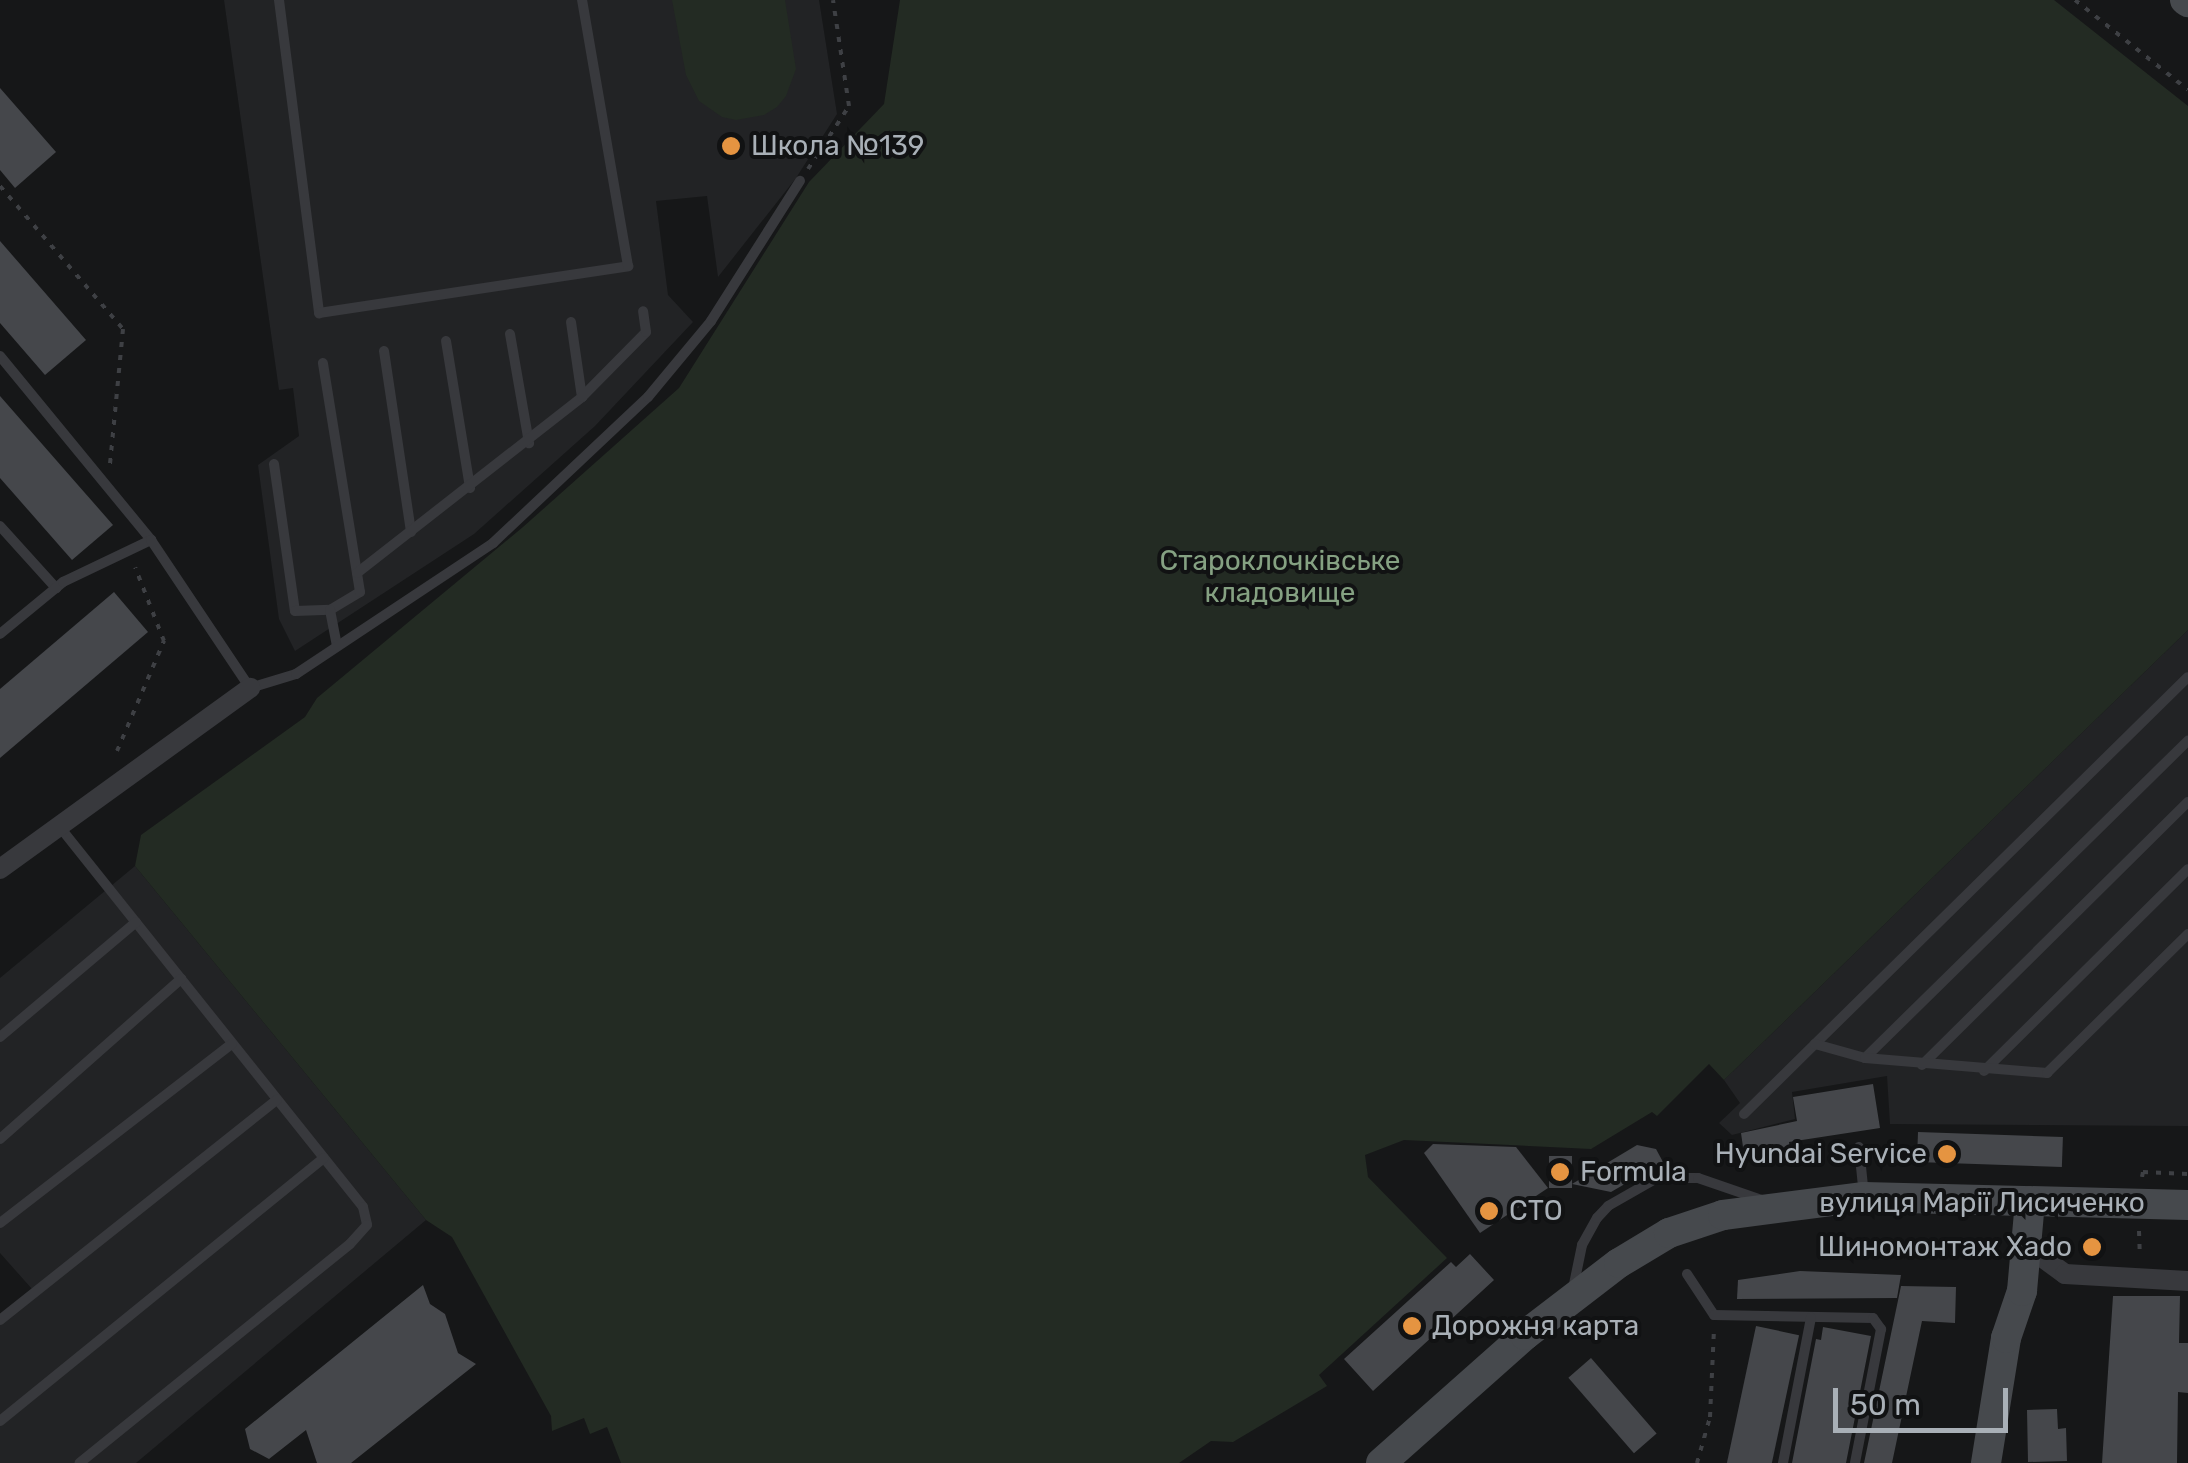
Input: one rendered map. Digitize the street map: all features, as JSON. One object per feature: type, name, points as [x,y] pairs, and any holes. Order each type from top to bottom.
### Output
[{"type":"main road","name":"вулиця Марії Лисиченко","points":[[1381,1463],[1571,1298],[1669,1233],[1723,1215],[1864,1197],[2188,1205]]},
{"type":"main road","points":[[1986,1463],[2006,1338],[2022,1291],[2030,1202]]},
{"type":"street","points":[[0,869],[250,688]]},
{"type":"street","points":[[2028,1246],[2065,1274],[2188,1280]]},
{"type":"lane","points":[[279,0],[319,313],[628,266],[582,0]]},
{"type":"lane","points":[[0,356],[151,540],[250,688],[296,674],[493,543],[648,397],[711,321],[800,181]]},
{"type":"lane","points":[[358,573],[582,397],[646,332],[643,311]]},
{"type":"lane","points":[[571,322],[582,397]]},
{"type":"lane","points":[[510,334],[529,442]]},
{"type":"lane","points":[[446,341],[470,488]]},
{"type":"lane","points":[[384,351],[411,532]]},
{"type":"lane","points":[[274,464],[295,611],[330,610],[360,592],[323,363]]},
{"type":"lane","points":[[0,526],[56,588]]},
{"type":"lane","points":[[0,634],[56,588],[151,540]]},
{"type":"lane","points":[[330,610],[337,646]]},
{"type":"lane","points":[[1744,1114],[2188,677]]},
{"type":"lane","points":[[1865,1058],[2188,741]]},
{"type":"lane","points":[[1922,1065],[2188,802]]},
{"type":"lane","points":[[60,826],[324,1158],[362,1208],[368,1225],[350,1244],[80,1463]]},
{"type":"lane","points":[[1984,1071],[2188,868]]},
{"type":"lane","points":[[0,1037],[136,922]]},
{"type":"lane","points":[[1815,1044],[1865,1058],[1984,1071],[2047,1073],[2188,934]]},
{"type":"lane","points":[[0,1139],[181,979]]},
{"type":"lane","points":[[0,1223],[232,1044]]},
{"type":"lane","points":[[0,1320],[277,1100]]},
{"type":"lane","points":[[1859,1147],[1864,1197]]},
{"type":"lane","points":[[0,1421],[324,1158]]},
{"type":"lane","points":[[1571,1298],[1582,1245],[1597,1218],[1608,1206],[1657,1178],[1698,1178],[1778,1206]]},
{"type":"lane","points":[[1688,1274],[1714,1315],[1874,1318],[1881,1330],[1855,1463]]},
{"type":"lane","points":[[1783,1463],[1812,1318]]},
{"type":"path","points":[[800,181],[849,106],[833,0]]},
{"type":"path","points":[[2075,0],[2188,90]]},
{"type":"path","points":[[0,186],[123,329],[110,471],[97,457]]},
{"type":"path","points":[[117,751],[164,641],[129,551]]},
{"type":"path","points":[[1697,1463],[1710,1417],[1714,1315]]},
{"type":"shaded area","points":[[224,0],[819,0],[837,114],[796,178],[718,277],[707,196],[656,201],[668,295],[693,322],[595,426],[474,534],[295,651],[279,619],[258,465],[299,436],[293,388],[279,390]]},
{"type":"shaded area","points":[[2188,630],[2188,1126],[1890,1124],[1887,1076],[1792,1092],[1795,1119],[1732,1135],[1719,1123],[1740,1103],[1724,1080]]},
{"type":"shaded area","points":[[135,866],[426,1220],[136,1463],[0,1463],[0,1316],[32,1289],[0,1253],[0,978]]},
{"type":"green space","points":[[672,0],[785,0],[796,69],[786,96],[777,107],[764,115],[736,120],[722,117],[699,101],[686,75]]},
{"type":"green space","name":"Староклочківське кладовище","points":[[900,0],[2054,0],[2188,106],[2188,630],[1724,1080],[1709,1064],[1657,1116],[1652,1112],[1591,1149],[1404,1140],[1365,1155],[1368,1177],[1447,1258],[1319,1375],[1327,1386],[1233,1442],[1211,1441],[1179,1463],[621,1463],[607,1427],[590,1434],[584,1418],[552,1431],[551,1416],[452,1237],[426,1220],[135,866],[141,835],[305,717],[317,698],[523,527],[679,388],[809,182],[884,104]]},
{"type":"building","points":[[0,88],[56,152],[15,188],[0,170]]},
{"type":"building","points":[[0,241],[86,340],[45,375],[0,323]]},
{"type":"building","points":[[0,396],[113,525],[72,560],[0,478]]},
{"type":"building","points":[[114,592],[148,632],[0,758],[0,689]]},
{"type":"building","points":[[1873,1084],[1880,1128],[1789,1142],[1790,1149],[1744,1154],[1741,1133],[1797,1121],[1793,1097]]},
{"type":"building","points":[[1918,1132],[2063,1137],[2062,1167],[1917,1162]]},
{"type":"building","name":"СТО","points":[[1433,1144],[1516,1147],[1548,1188],[1480,1233],[1424,1153]]},
{"type":"building","points":[[1637,1145],[1656,1149],[1663,1162],[1611,1192],[1572,1184]]},
{"type":"building","name":"Formula","points":[[1549,1156],[1572,1156],[1572,1188],[1549,1188]]},
{"type":"building","name":"Дорожня карта","points":[[1470,1254],[1494,1280],[1373,1391],[1344,1359],[1451,1262],[1456,1267]]},
{"type":"building","points":[[1800,1271],[1901,1275],[1897,1298],[1737,1299],[1738,1280]]},
{"type":"building","points":[[423,1285],[430,1304],[445,1314],[458,1353],[476,1364],[351,1463],[317,1463],[306,1430],[269,1459],[250,1449],[245,1429]]},
{"type":"building","points":[[1901,1286],[1956,1287],[1955,1323],[1922,1321],[1892,1463],[1864,1463]]},
{"type":"building","points":[[2113,1296],[2180,1296],[2179,1343],[2188,1343],[2188,1393],[2178,1392],[2177,1463],[2102,1463]]},
{"type":"building","points":[[1756,1326],[1799,1335],[1772,1463],[1727,1463]]},
{"type":"building","points":[[1823,1327],[1871,1336],[1846,1463],[1792,1463],[1816,1339],[1821,1340]]},
{"type":"building","points":[[1591,1358],[1657,1433],[1634,1453],[1568,1378]]},
{"type":"building","points":[[2057,1409],[2058,1429],[2066,1428],[2067,1461],[2028,1462],[2027,1410]]},
{"type":"place","name":"Школа №139","points":[[731,146]]},
{"type":"place","name":"Hyundai Service","points":[[1947,1154]]},
{"type":"place","name":"Formula","points":[[1560,1172]]},
{"type":"place","name":"СТО","points":[[1489,1211]]},
{"type":"place","name":"Шиномонтаж Xado","points":[[2092,1247]]},
{"type":"place","name":"Дорожня карта","points":[[1412,1326]]}]
